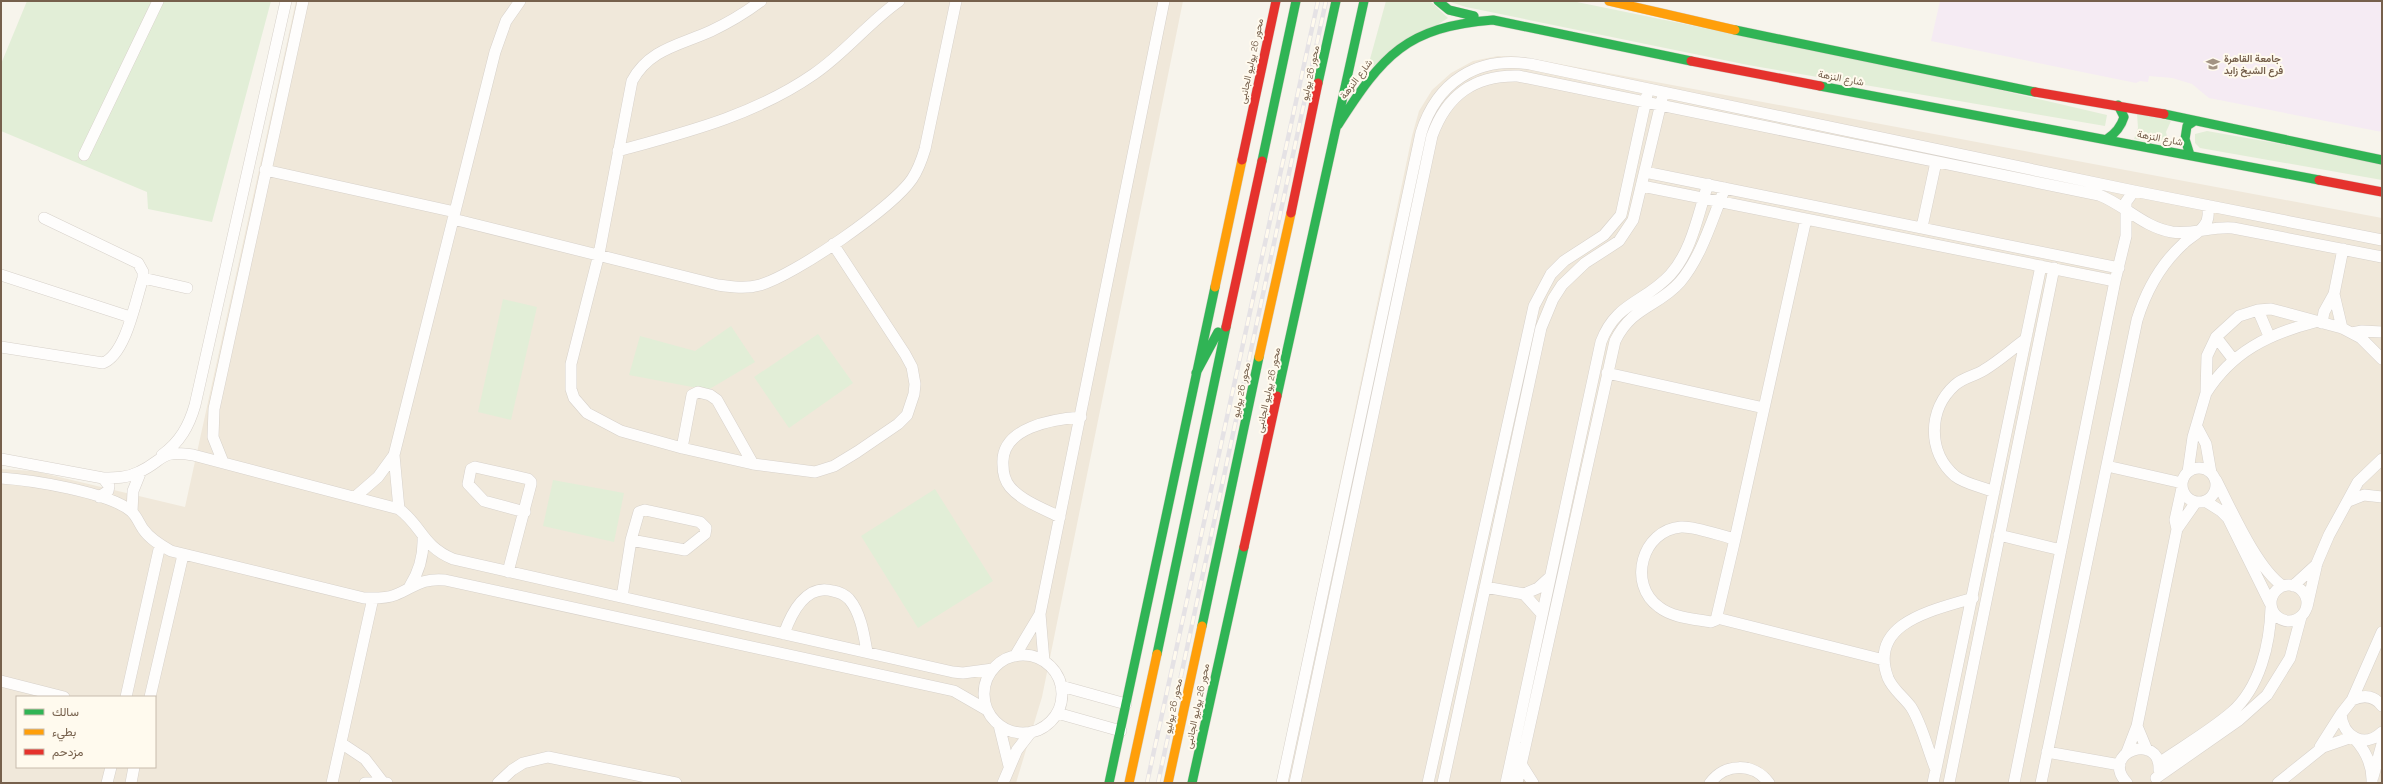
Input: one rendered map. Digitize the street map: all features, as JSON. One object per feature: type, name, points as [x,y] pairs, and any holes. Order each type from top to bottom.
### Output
[{"type":"main road","name":"محور 26 يوليو الجانبى","points":[[1109,783],[1276,1]]},
{"type":"main road","points":[[1129,783],[1296,1]]},
{"type":"main road","name":"محور 26 يوليو","points":[[1168,783],[1336,1]]},
{"type":"main road","name":"محور 26 يوليو الجانبى","points":[[1192,783],[1338,125],[1364,1]]},
{"type":"main road","points":[[1438,1],[1442,6],[1457,13],[1493,20]]},
{"type":"main road","points":[[1609,1],[1703,23],[2006,87],[2118,105],[2193,122],[2382,160]]},
{"type":"main road","name":"شارع النزهة","points":[[1338,125],[1368,78],[1401,47],[1441,27],[1470,20],[1493,20],[1710,65],[2107,138],[2382,192]]},
{"type":"main road","points":[[2107,138],[2115,134],[2121,126],[2124,117],[2118,105]]},
{"type":"main road","points":[[2190,155],[2185,139],[2187,126],[2193,122]]},
{"type":"main road","points":[[1196,373],[1229,312]]},
{"type":"street","points":[[84,155],[158,1]]},
{"type":"street","points":[[1,459],[103,478],[129,477],[141,471],[170,449],[186,429],[197,396],[286,1]]},
{"type":"street","points":[[223,462],[213,437],[212,423],[303,1]]},
{"type":"street","points":[[398,509],[394,455],[495,52],[506,21],[520,1]]},
{"type":"street","points":[[761,1],[722,26],[660,51],[644,63],[637,71],[629,92],[599,254],[571,364],[571,389],[574,398],[587,413],[611,427],[682,448],[754,464],[803,472],[815,472],[834,466],[898,424],[907,415],[915,384],[912,367],[833,244]]},
{"type":"street","points":[[618,151],[714,124],[783,94],[834,59],[899,1]]},
{"type":"street","points":[[266,170],[454,216],[718,285],[739,288],[760,285],[780,276],[833,244],[901,192],[920,165],[956,1]]},
{"type":"street","points":[[1044,661],[1040,614],[1164,1]]},
{"type":"street","points":[[1267,1],[1271,22]]},
{"type":"street","points":[[1282,783],[1425,119],[1432,106],[1450,84],[1474,69],[1502,62],[1530,64],[2134,191],[2382,240]]},
{"type":"street","points":[[1295,783],[1432,136],[1437,122],[1444,110],[1464,90],[1483,80],[1504,76],[1518,76],[2099,195],[2138,218],[2160,229],[2173,232],[2198,232],[2209,228],[2233,228],[2382,257]]},
{"type":"street","points":[[1428,783],[1534,306],[1541,290],[1556,270],[1579,250],[1604,235],[1621,215],[1648,89]]},
{"type":"street","points":[[1443,783],[1546,313],[1562,285],[1573,273],[1585,263],[1610,248],[1627,231],[1633,220],[1664,92]]},
{"type":"street","points":[[1425,119],[1437,122]]},
{"type":"street","points":[[1922,227],[1936,162]]},
{"type":"street","points":[[1645,172],[2119,268]]},
{"type":"street","points":[[1506,783],[1601,342],[1606,328],[1624,307],[1660,284],[1679,264],[1708,184]]},
{"type":"street","points":[[1642,186],[2115,281]]},
{"type":"street","points":[[1517,783],[1607,373],[1619,332],[1632,316],[1669,292],[1680,282],[1696,258],[1725,188]]},
{"type":"street","points":[[2014,783],[2115,281],[2126,236],[2128,211],[2126,202],[2134,191]]},
{"type":"street","points":[[2041,783],[2142,303],[2150,286],[2167,261],[2198,232],[2208,220],[2207,206]]},
{"type":"street","points":[[1,346],[103,363],[110,360],[116,354],[130,317],[143,278],[141,267],[133,260],[44,218]]},
{"type":"street","points":[[1735,539],[1683,527],[1671,529],[1652,543],[1642,565],[1644,588],[1658,607],[1668,613],[1711,622],[1717,618],[1735,539],[1806,219]]},
{"type":"street","points":[[2206,393],[2234,359],[2269,336],[2319,322],[2334,294],[2343,249]]},
{"type":"street","points":[[1934,783],[2041,266]]},
{"type":"street","points":[[1949,783],[2054,268]]},
{"type":"street","points":[[1,275],[130,317]]},
{"type":"street","points":[[143,278],[187,288]]},
{"type":"street","points":[[2334,294],[2342,328]]},
{"type":"street","points":[[2124,782],[2120,765],[2127,752],[2137,726],[2177,529],[2175,520],[2182,485],[2188,472],[2193,438],[2206,393],[2207,356],[2216,337],[2230,322],[2258,310],[2272,309],[2342,328],[2380,352]]},
{"type":"street","points":[[2258,310],[2269,336]]},
{"type":"street","points":[[2352,333],[2362,330],[2382,332]]},
{"type":"street","points":[[2216,337],[2234,359]]},
{"type":"street","points":[[1994,492],[1957,477],[1949,470],[1936,446],[1934,429],[1935,418],[1942,400],[1956,384],[1984,371],[2026,339]]},
{"type":"street","points":[[1607,373],[1764,408]]},
{"type":"street","points":[[682,448],[692,395],[698,392],[710,395],[717,400],[754,464]]},
{"type":"street","points":[[197,396],[216,400]]},
{"type":"street","points":[[1060,517],[1034,504],[1010,487],[1003,475],[1003,454],[1015,437],[1025,430],[1050,421],[1081,417]]},
{"type":"street","points":[[2182,485],[2187,497],[2221,511],[2241,533],[2264,568],[2275,581],[2303,592],[2307,602],[2304,612],[2286,622],[2276,617],[2241,533],[2214,476],[2206,444],[2197,427]]},
{"type":"street","points":[[160,457],[182,453],[223,462],[398,509],[406,515],[432,547],[453,559],[953,672],[963,673],[993,669]]},
{"type":"street","points":[[355,497],[378,477],[394,455]]},
{"type":"street","points":[[2153,781],[2159,763],[2267,695],[2284,672],[2295,645],[2317,563],[2330,535],[2350,501],[2358,482],[2382,459]]},
{"type":"street","points":[[508,572],[525,512],[531,484],[530,480],[475,466],[471,469],[468,484],[484,501],[525,512]]},
{"type":"street","points":[[2107,466],[2182,485]]},
{"type":"street","points":[[2188,472],[2200,468],[2214,476]]},
{"type":"street","points":[[132,512],[133,491],[141,471]]},
{"type":"street","points":[[2177,529],[2200,502],[2214,493],[2214,476]]},
{"type":"street","points":[[1,478],[35,482],[99,496],[122,505],[132,512],[144,531],[160,546],[183,555],[374,598],[394,596],[410,586],[433,579],[445,580],[954,691],[987,710],[999,725],[1009,730],[1031,732],[1041,729],[1057,713],[1062,696],[1058,676],[1044,661],[1025,655],[1007,659],[993,669],[986,682],[984,696],[987,710]]},
{"type":"street","points":[[99,496],[108,491],[109,486],[103,478]]},
{"type":"street","points":[[2350,501],[2364,495],[2382,497]]},
{"type":"street","points":[[622,597],[631,540],[637,515],[644,510],[700,522],[706,528],[705,534],[686,550],[631,540]]},
{"type":"street","points":[[1999,535],[2061,550]]},
{"type":"street","points":[[410,586],[421,562],[422,536]]},
{"type":"street","points":[[126,696],[160,546]]},
{"type":"street","points":[[150,696],[183,555]]},
{"type":"street","points":[[2153,781],[2235,716],[2261,665],[2269,634],[2271,605],[2274,592],[2288,586],[2317,563]]},
{"type":"street","points":[[1524,594],[1538,588],[1550,577]]},
{"type":"street","points":[[1485,587],[1524,594],[1534,603],[1542,614]]},
{"type":"street","points":[[784,634],[791,615],[805,598],[818,591],[829,590],[840,593],[849,599],[855,608],[864,632],[867,652]]},
{"type":"street","points":[[332,783],[374,598]]},
{"type":"street","points":[[1949,783],[1936,769],[1911,707],[1889,679],[1884,660],[1892,636],[1901,624],[1914,617],[1972,598]]},
{"type":"street","points":[[1015,656],[1040,614]]},
{"type":"street","points":[[1717,618],[1884,660]]},
{"type":"street","points":[[2315,753],[2330,735],[2341,714],[2352,700],[2382,632]]},
{"type":"street","points":[[1,681],[60,696]]},
{"type":"street","points":[[1061,686],[1126,704]]},
{"type":"street","points":[[2352,700],[2366,696],[2374,698],[2382,706]]},
{"type":"street","points":[[1057,713],[1121,731]]},
{"type":"street","points":[[2341,714],[2344,728],[2368,757],[2372,781]]},
{"type":"street","points":[[999,725],[1009,766]]},
{"type":"street","points":[[2137,726],[2148,750]]},
{"type":"street","points":[[1003,783],[1009,766],[1031,732]]},
{"type":"street","points":[[2278,783],[2315,753],[2332,742],[2353,738],[2369,740],[2382,732]]},
{"type":"street","points":[[341,743],[365,759],[384,782]]},
{"type":"street","points":[[2372,781],[2377,768],[2382,744]]},
{"type":"street","points":[[2127,752],[2139,748],[2148,750],[2153,753],[2159,763]]},
{"type":"street","points":[[2047,752],[2120,765]]},
{"type":"street","points":[[498,783],[512,770],[523,763],[548,757],[676,783]]},
{"type":"street","points":[[1521,764],[1533,783]]},
{"type":"street","points":[[1710,783],[1723,771],[1739,767],[1755,771],[1769,783]]},
{"type":"street","points":[[107,783],[111,768]]},
{"type":"street","points":[[131,783],[134,768]]},
{"type":"street","points":[[365,783],[384,782]]},
{"type":"shaded area","points":[[296,1],[1183,1],[1042,697],[1016,783],[1,783],[1,469],[34,471],[185,507]]},
{"type":"shaded area","name":"جامعة القاهرة فرع الشيخ زايد","points":[[1940,1],[2382,1],[2382,132],[2209,98],[2192,84],[2172,78],[2149,76],[2148,82],[2140,81],[2136,83],[1931,41]]},
{"type":"shaded area","points":[[1498,56],[1523,57],[2382,218],[2382,783],[1277,783],[1412,136],[1419,111],[1432,90],[1451,73],[1473,61]]},
{"type":"green space","points":[[27,1],[271,1],[212,222],[148,209],[147,192],[1,131],[1,64]]},
{"type":"green space","points":[[1386,1],[1430,1],[1448,18],[1367,70]]},
{"type":"green space","points":[[1447,1],[1572,1],[1944,77],[2107,115],[2105,126],[1748,65],[1466,7]]},
{"type":"green space","points":[[2137,114],[2171,121],[2166,132],[2169,145],[2134,139],[2138,128]]},
{"type":"green space","points":[[2207,131],[2382,162],[2382,180],[2200,148],[2195,143],[2195,134]]},
{"type":"green space","points":[[503,299],[537,307],[511,420],[478,412]]},
{"type":"green space","points":[[731,326],[755,362],[708,390],[629,375],[640,336],[695,351]]},
{"type":"green space","points":[[818,334],[853,383],[789,428],[754,377]]},
{"type":"green space","points":[[553,480],[624,493],[614,542],[543,526]]},
{"type":"green space","points":[[935,489],[993,581],[918,628],[861,536]]},
{"type":"railway","points":[[1147,783],[1318,1]]},
{"type":"railway","points":[[1158,783],[1326,1]]},
{"type":"traffic: fast","points":[[1262,161],[1296,1]]},
{"type":"traffic: fast","points":[[1318,83],[1336,1]]},
{"type":"traffic: fast","points":[[1277,396],[1364,1]]},
{"type":"traffic: fast","points":[[1438,1],[1449,10],[1474,16]]},
{"type":"traffic: fast","points":[[1338,125],[1369,80],[1384,63],[1400,49],[1418,38],[1438,30],[1463,24],[1493,20],[1691,61]]},
{"type":"traffic: fast","points":[[1735,30],[2035,92]]},
{"type":"traffic: fast","points":[[1820,86],[2319,180]]},
{"type":"traffic: fast","points":[[2107,139],[2118,130],[2124,117],[2118,105]]},
{"type":"traffic: fast","points":[[2164,114],[2382,160]]},
{"type":"traffic: fast","points":[[2190,155],[2185,139],[2187,126],[2193,122]]},
{"type":"traffic: fast","points":[[1109,783],[1215,287]]},
{"type":"traffic: fast","points":[[1157,654],[1226,327]]},
{"type":"traffic: fast","points":[[1196,373],[1218,332]]},
{"type":"traffic: fast","points":[[1202,626],[1259,357]]},
{"type":"traffic: fast","points":[[1192,783],[1244,547]]},
{"type":"traffic: slow","points":[[1609,1],[1735,30]]},
{"type":"traffic: slow","points":[[1215,287],[1242,160]]},
{"type":"traffic: slow","points":[[1259,357],[1291,213]]},
{"type":"traffic: slow","points":[[1168,783],[1202,626]]},
{"type":"traffic: slow","points":[[1129,783],[1157,654]]},
{"type":"traffic: jam","points":[[1242,160],[1276,1]]},
{"type":"traffic: jam","points":[[1691,61],[1820,86]]},
{"type":"traffic: jam","points":[[1291,213],[1318,83]]},
{"type":"traffic: jam","points":[[2035,92],[2164,114]]},
{"type":"traffic: jam","points":[[1226,327],[1262,161]]},
{"type":"traffic: jam","points":[[2319,180],[2382,192]]},
{"type":"traffic: jam","points":[[1244,547],[1277,396]]},
{"type":"place","name":"جامعة القاهرة فرع الشيخ زايد","points":[[2213,64]]}]
